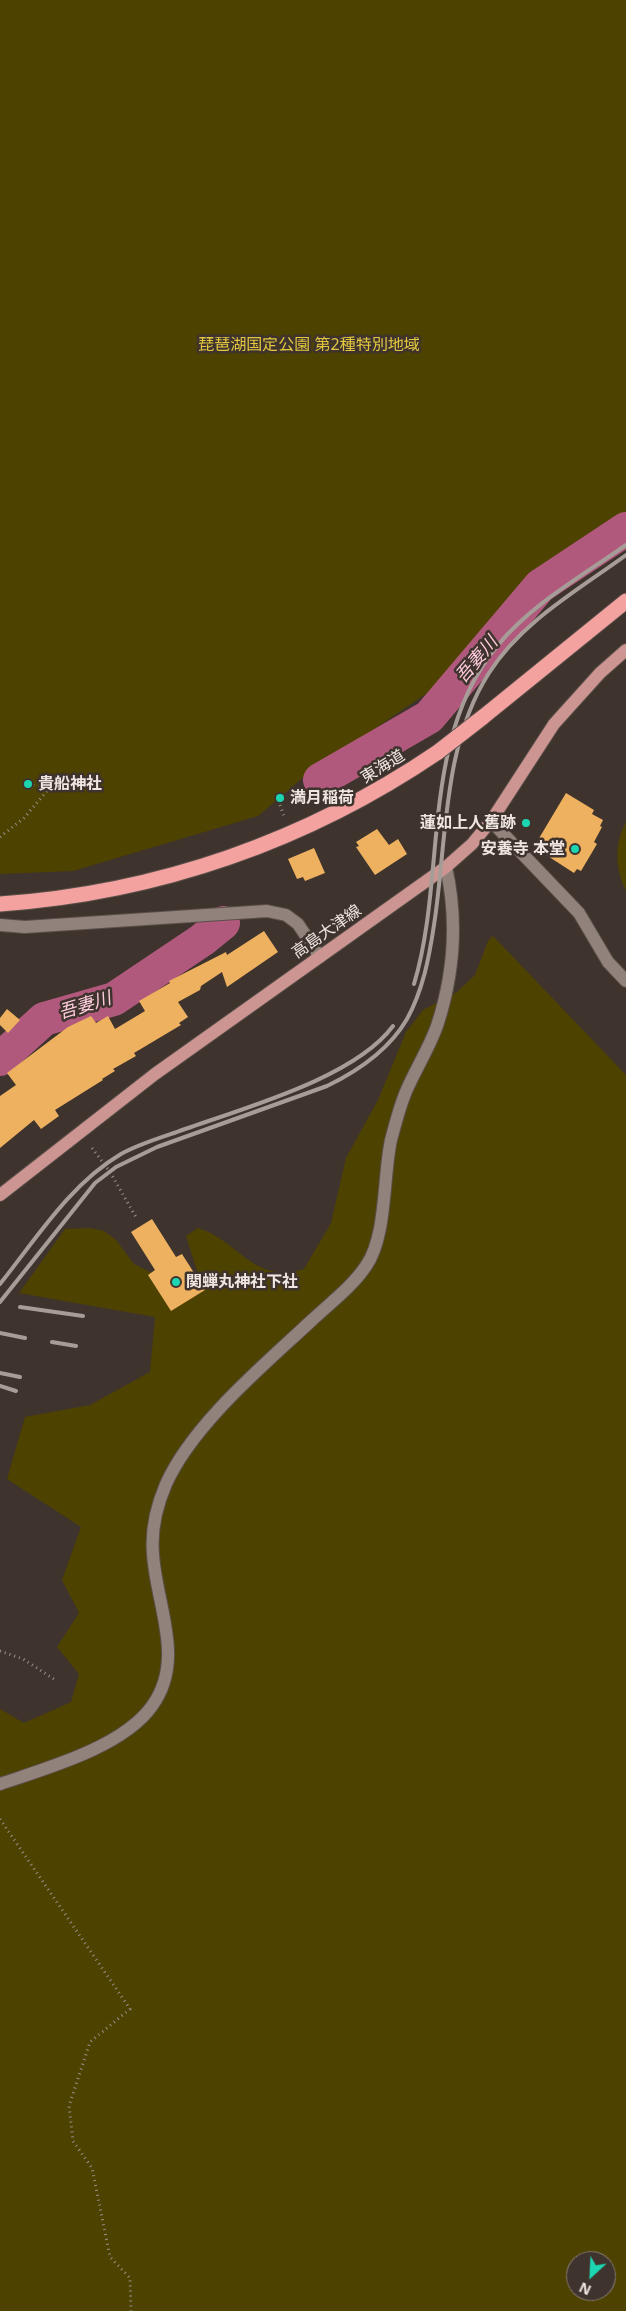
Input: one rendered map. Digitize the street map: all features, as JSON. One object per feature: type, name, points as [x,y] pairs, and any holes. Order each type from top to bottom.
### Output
[{"type":"highway","name":"東海道","points":[[0,904],[108,891],[151,882],[247,852],[365,799],[438,752],[626,601]]},
{"type":"main road","name":"高島大津線","points":[[0,1195],[155,1074],[446,867],[472,844],[491,821],[554,724],[600,673],[626,650]]},
{"type":"street","points":[[491,821],[579,913],[608,962],[626,982]]},
{"type":"street","points":[[0,1784],[53,1766],[107,1742],[135,1724],[150,1709],[164,1688],[169,1637],[152,1552],[154,1521],[166,1484],[185,1450],[217,1413],[313,1319],[346,1290],[368,1263],[378,1235],[390,1145],[398,1114],[436,1027],[446,991],[454,915],[453,897],[446,867]]},
{"type":"street","points":[[0,925],[25,927],[267,912],[286,914],[298,924],[320,957]]},
{"type":"path","points":[[0,837],[24,818],[47,791],[34,785]]},
{"type":"path","points":[[280,805],[285,820]]},
{"type":"path","points":[[92,1148],[110,1172],[137,1219]]},
{"type":"path","points":[[0,1652],[23,1659],[57,1681]]},
{"type":"path","points":[[0,1819],[130,2009],[90,2042],[69,2106],[73,2142],[92,2168],[110,2257],[130,2278],[131,2311]]},
{"type":"green space","name":"琵琶湖国定公園 第2種特別地域","points":[[0,0],[626,0],[626,511],[535,572],[439,685],[305,776],[258,816],[73,871],[0,874]]},
{"type":"green space","points":[[626,822],[626,890],[622,882],[617,856],[619,839]]},
{"type":"green space","points":[[493,936],[626,1075],[626,2311],[0,2311],[0,1709],[24,1723],[71,1702],[79,1674],[57,1647],[79,1613],[62,1580],[81,1527],[7,1479],[25,1417],[90,1405],[150,1372],[155,1317],[19,1293],[65,1229],[90,1228],[104,1231],[116,1240],[134,1264],[182,1288],[194,1277],[197,1271],[186,1236],[198,1228],[213,1234],[259,1266],[272,1271],[287,1272],[304,1269],[331,1223],[346,1158],[378,1100],[406,1032],[423,1010],[457,992],[475,975],[488,941]]},
{"type":"building","points":[[566,793],[594,810],[592,814],[603,820],[600,826],[602,827],[594,842],[597,844],[581,871],[577,869],[574,873],[543,853],[535,845]]},
{"type":"building","points":[[377,829],[389,845],[398,839],[407,854],[375,875],[356,847],[359,846],[356,842]]},
{"type":"building","points":[[314,848],[325,873],[305,881],[303,877],[297,879],[288,859]]},
{"type":"building","points":[[264,931],[278,952],[227,987],[222,972],[201,986],[200,990],[178,1002],[188,1017],[179,1023],[181,1025],[134,1053],[136,1056],[113,1069],[115,1071],[103,1080],[55,1110],[59,1116],[41,1129],[34,1120],[0,1148],[0,1096],[16,1085],[7,1073],[68,1027],[91,1016],[96,1023],[108,1016],[115,1029],[145,1011],[139,1001],[170,983],[169,981],[226,952],[227,955]]},
{"type":"building","points":[[7,1009],[20,1020],[8,1033],[0,1025],[0,1018]]},
{"type":"building","name":"関蝉丸神社下社","points":[[152,1219],[176,1257],[182,1254],[205,1290],[171,1311],[148,1275],[155,1270],[131,1232]]},
{"type":"waterway","name":"吾妻川","points":[[320,780],[429,717],[540,586],[626,529]]},
{"type":"waterway","name":"吾妻川","points":[[0,1059],[44,1019],[114,999],[202,940],[223,923]]},
{"type":"railway","points":[[414,984],[424,942],[445,765],[456,722],[473,682],[498,645],[526,616],[558,591],[626,545]]},
{"type":"railway","points":[[0,1302],[95,1183],[116,1167],[157,1147],[327,1086],[350,1074],[372,1058],[400,1030],[413,1008],[425,974],[434,925],[454,763],[462,732],[474,701],[489,673],[517,638],[570,594],[626,555]]},
{"type":"railway","points":[[0,1284],[70,1196],[103,1166],[121,1154],[147,1142],[260,1103],[322,1078],[351,1062],[375,1045],[393,1026]]},
{"type":"railway","points":[[20,1307],[83,1316]]},
{"type":"railway","points":[[0,1333],[25,1338]]},
{"type":"railway","points":[[52,1342],[76,1346]]},
{"type":"railway","points":[[0,1373],[20,1377]]},
{"type":"railway","points":[[0,1386],[16,1391]]},
{"type":"place","name":"貴船神社","points":[[28,784]]},
{"type":"place","name":"満月稲荷","points":[[280,798]]},
{"type":"place","name":"蓮如上人舊跡","points":[[526,823]]},
{"type":"place","name":"安養寺 本堂","points":[[575,849]]},
{"type":"place","name":"関蝉丸神社下社","points":[[176,1282]]}]
